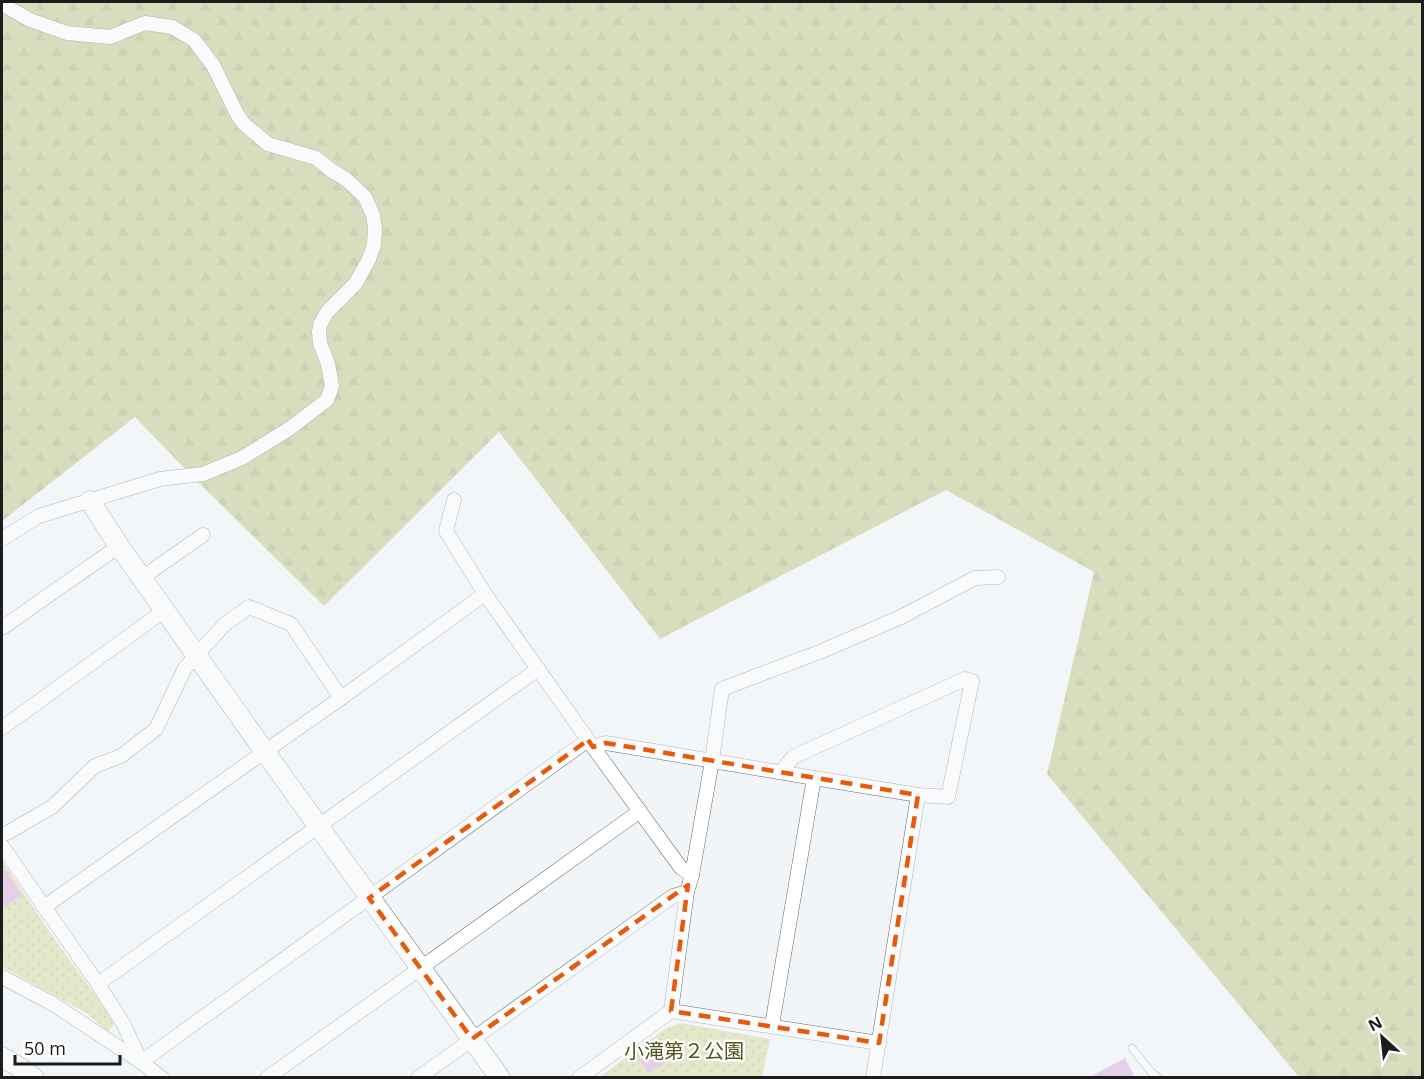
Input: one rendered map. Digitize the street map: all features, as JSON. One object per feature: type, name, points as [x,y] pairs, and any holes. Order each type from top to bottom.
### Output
[{"type":"street","points":[[2,2],[30,20],[67,33],[110,37],[145,23],[172,27],[194,40],[213,65],[244,124],[268,144],[316,158],[347,180],[365,197],[373,215],[375,228],[374,245],[356,283],[327,312],[320,325],[320,343],[328,364],[332,386],[327,400],[289,429],[242,458],[203,474],[160,479],[39,516],[2,539]]},
{"type":"street","points":[[453,500],[446,531],[485,594],[681,868],[692,875]]},
{"type":"street","points":[[90,501],[119,546],[265,752],[500,1077]]},
{"type":"street","points":[[143,577],[203,535]]},
{"type":"street","points":[[2,628],[119,546]]},
{"type":"street","points":[[672,1011],[687,892],[712,761],[722,689],[822,651],[901,617],[975,578],[998,577]]},
{"type":"street","points":[[44,907],[342,698],[485,594]]},
{"type":"street","points":[[2,834],[52,807],[95,766],[121,756],[156,729],[185,668],[224,625],[249,607],[291,624],[342,698]]},
{"type":"street","points":[[2,728],[165,610]]},
{"type":"street","points":[[98,984],[538,669]]},
{"type":"street","points":[[141,1062],[369,898],[591,743],[606,743],[918,795],[948,797],[972,681],[965,679],[793,757],[781,772]]},
{"type":"street","points":[[772,1025],[814,778]]},
{"type":"street","points":[[873,1077],[918,795]]},
{"type":"street","points":[[267,1077],[640,811]]},
{"type":"street","points":[[2,846],[98,984],[124,1025],[141,1062]]},
{"type":"street","points":[[418,1077],[673,896],[687,892]]},
{"type":"street","points":[[2,977],[53,1004],[162,1077]]},
{"type":"street","points":[[579,1077],[672,1011],[879,1043]]},
{"type":"street","points":[[2,1057],[34,1077]]},
{"type":"lane","points":[[1132,1048],[1151,1072],[1159,1077]]},
{"type":"highlighted area","points":[[588,740],[593,747],[606,743],[918,795],[879,1043],[671,1011],[688,885],[472,1039],[369,898]]},
{"type":"green space","points":[[2,2],[1422,2],[1422,1077],[1299,1077],[1047,774],[1094,572],[946,490],[660,639],[499,432],[324,606],[135,417],[2,521]]},
{"type":"green space","points":[[2,861],[58,944],[115,1022],[108,1032],[88,1014],[2,967]]},
{"type":"green space","name":"小滝第２公園","points":[[681,1023],[770,1039],[762,1077],[598,1078],[665,1029]]},
{"type":"building","points":[[2,865],[22,895],[5,907],[2,903]]},
{"type":"building","points":[[661,1038],[674,1057],[649,1073],[636,1055]]},
{"type":"building","points":[[1125,1058],[1135,1078],[1088,1078]]}]
